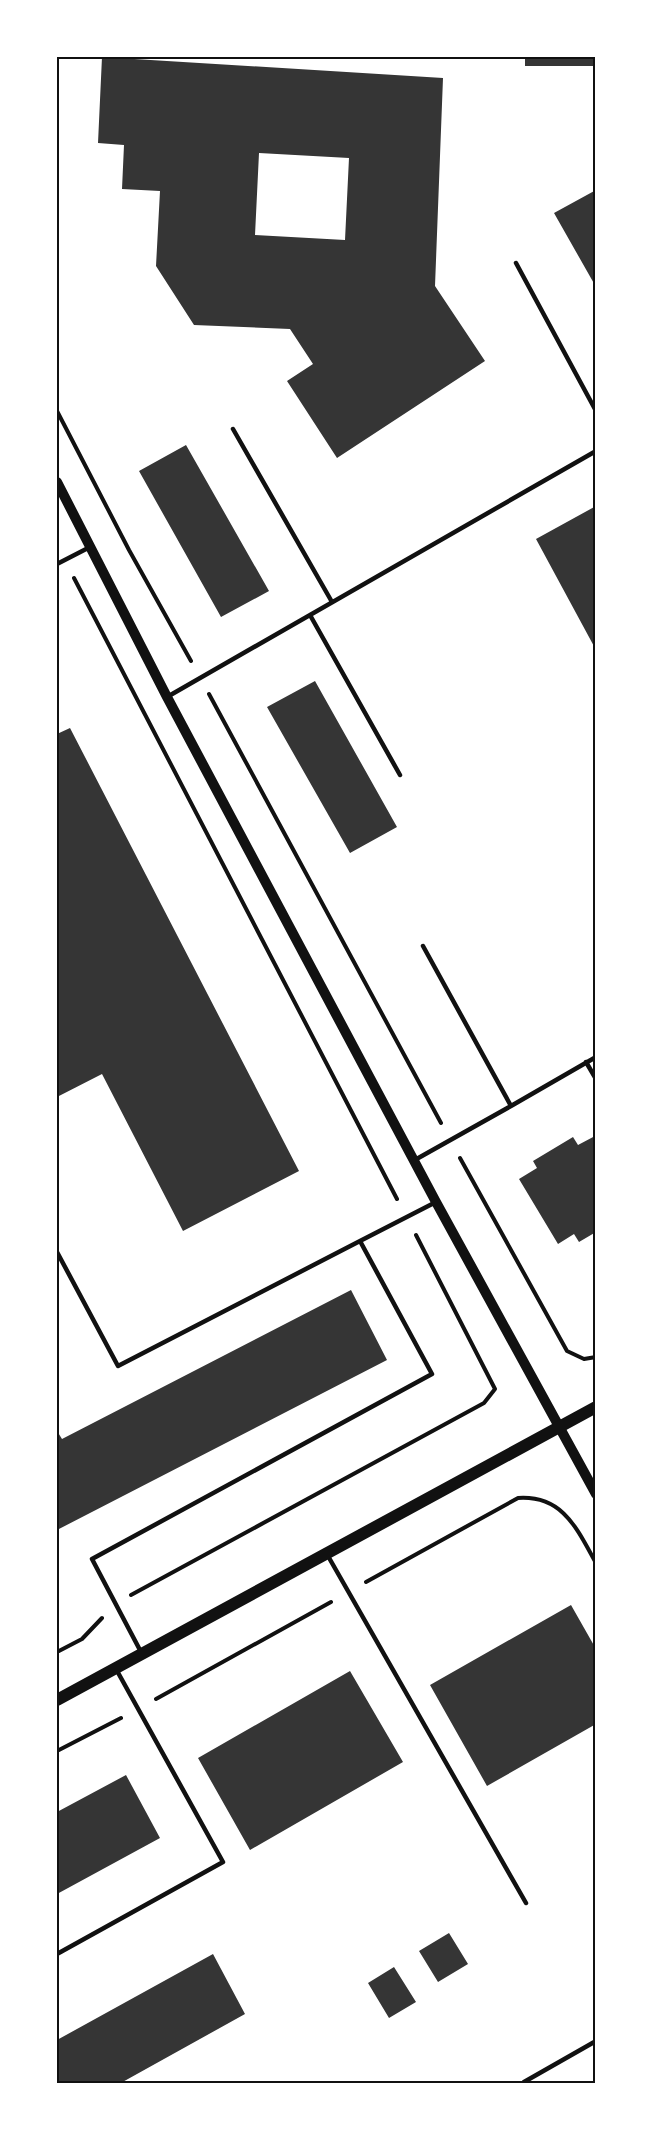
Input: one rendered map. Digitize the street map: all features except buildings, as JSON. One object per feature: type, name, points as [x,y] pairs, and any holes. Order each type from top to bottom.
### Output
[{"type":"main road","points":[[57,1700],[596,1407]]},
{"type":"street","points":[[57,482],[166,697],[413,1161],[596,1494]]},
{"type":"lane","points":[[516,263],[596,411]]},
{"type":"lane","points":[[233,429],[332,602]]},
{"type":"lane","points":[[166,697],[596,451]]},
{"type":"lane","points":[[57,564],[90,547]]},
{"type":"lane","points":[[310,615],[400,775]]},
{"type":"lane","points":[[423,946],[510,1106]]},
{"type":"lane","points":[[413,1161],[596,1057]]},
{"type":"lane","points":[[586,1062],[596,1079]]},
{"type":"lane","points":[[57,1252],[118,1366],[436,1202]]},
{"type":"lane","points":[[142,1654],[92,1559],[432,1374],[360,1241]]},
{"type":"lane","points":[[326,1554],[526,1903]]},
{"type":"lane","points":[[57,1954],[223,1862],[116,1669]]},
{"type":"lane","points":[[524,2082],[596,2041]]},
{"type":"path","points":[[57,411],[129,550],[567,1351],[584,1359],[596,1357]]},
{"type":"path","points":[[57,1652],[82,1639],[116,1603],[484,1403],[495,1389],[64,560]]}]
